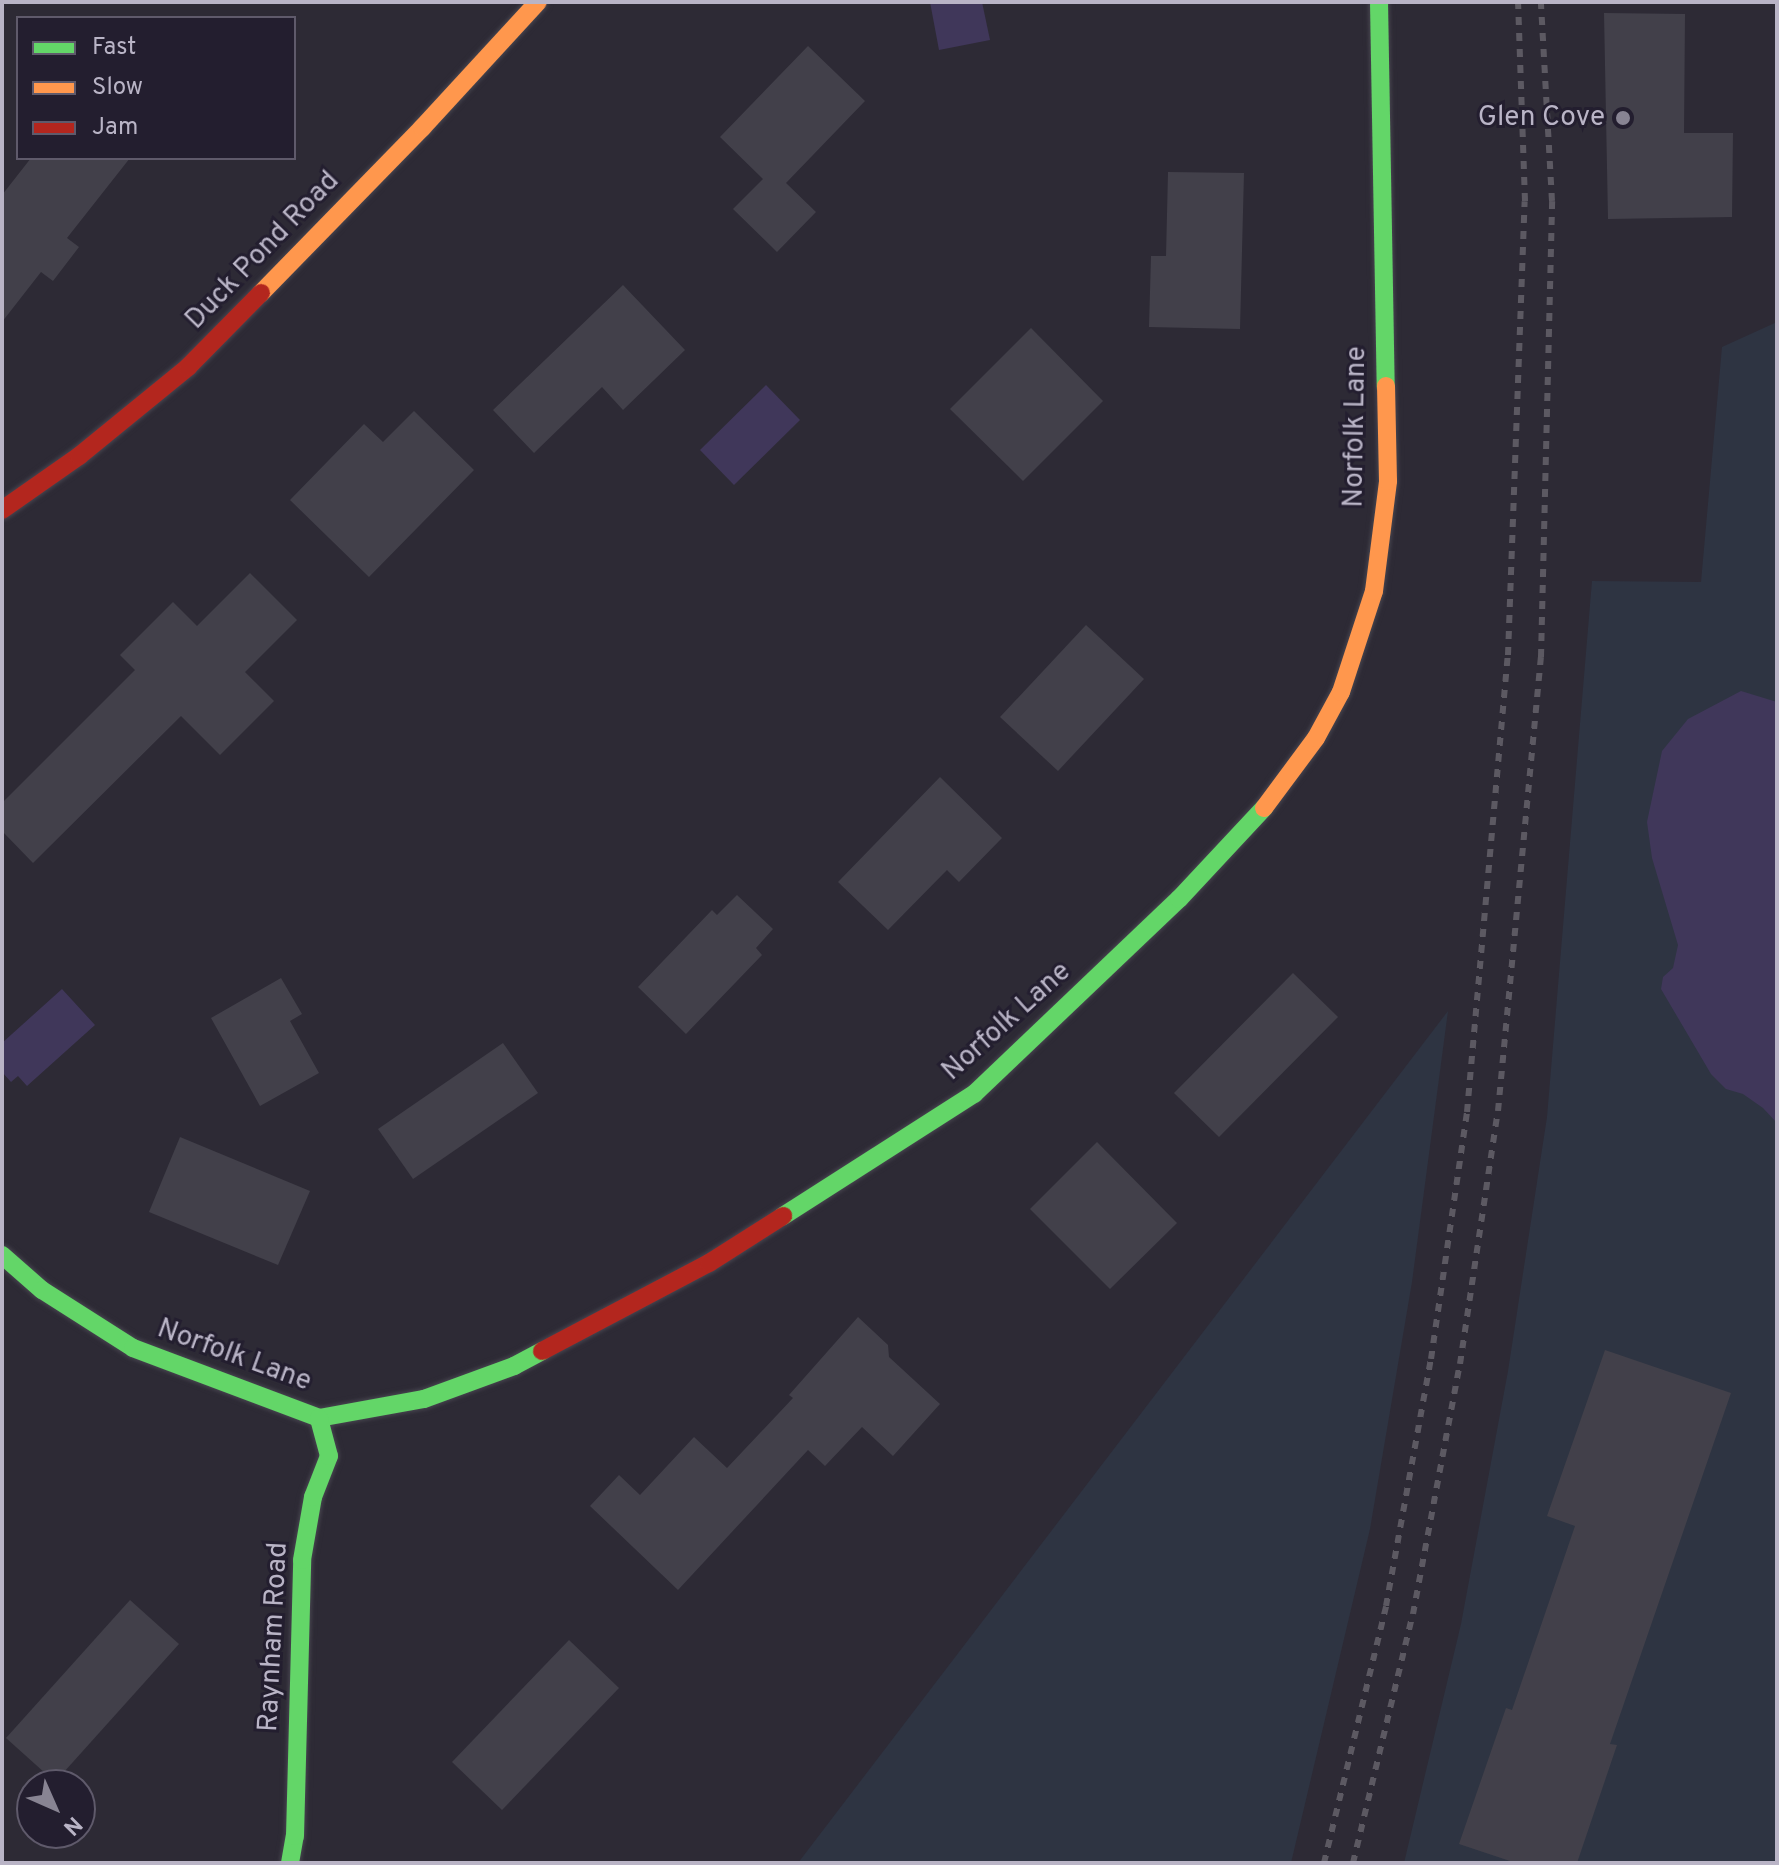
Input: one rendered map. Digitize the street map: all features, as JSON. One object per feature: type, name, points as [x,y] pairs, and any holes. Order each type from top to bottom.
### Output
[{"type":"street","name":"Duck Pond Road","points":[[2,510],[79,456],[188,367],[422,128],[538,2]]},
{"type":"street","name":"Norfolk Lane","points":[[2,1255],[42,1290],[133,1348],[319,1418],[424,1399],[514,1366],[709,1263],[974,1094],[1179,899],[1263,809],[1316,738],[1341,692],[1374,591],[1388,481],[1379,2]]},
{"type":"street","name":"Raynham Road","points":[[290,1863],[295,1836],[302,1560],[313,1497],[329,1456],[319,1418]]},
{"type":"shaded area","points":[[930,2],[982,2],[990,40],[939,50]]},
{"type":"shaded area","points":[[1777,322],[1777,1863],[1404,1863],[1461,1624],[1508,1371],[1547,1117],[1592,581],[1701,582],[1722,347]]},
{"type":"shaded area","points":[[766,385],[800,420],[734,485],[700,450]]},
{"type":"shaded area","points":[[1741,691],[1777,702],[1777,1123],[1763,1108],[1743,1094],[1726,1089],[1711,1074],[1661,989],[1663,977],[1673,968],[1678,945],[1652,858],[1647,822],[1662,751],[1688,719]]},
{"type":"shaded area","points":[[62,989],[95,1025],[27,1086],[18,1076],[11,1082],[2,1072],[2,1043]]},
{"type":"shaded area","points":[[1448,1011],[1412,1282],[1370,1529],[1291,1863],[798,1863]]},
{"type":"building","name":"Glen Cove","points":[[1604,13],[1685,14],[1684,133],[1733,133],[1732,217],[1608,219]]},
{"type":"building","points":[[808,46],[865,101],[786,183],[816,212],[777,252],[733,209],[763,179],[720,137]]},
{"type":"building","points":[[29,160],[128,160],[67,238],[79,247],[53,281],[41,272],[2,322],[2,195]]},
{"type":"building","points":[[1168,172],[1244,173],[1240,329],[1149,327],[1151,256],[1166,256]]},
{"type":"building","points":[[623,285],[685,350],[623,410],[602,387],[534,453],[493,410]]},
{"type":"building","points":[[1031,328],[1103,401],[1023,481],[950,409]]},
{"type":"building","points":[[414,411],[474,470],[369,577],[290,500],[364,424],[383,442]]},
{"type":"building","points":[[250,573],[297,620],[245,672],[274,701],[220,755],[181,716],[33,863],[2,831],[2,803],[135,670],[120,655],[173,602],[197,626]]},
{"type":"building","points":[[1086,625],[1144,679],[1058,771],[1000,717]]},
{"type":"building","points":[[940,777],[1002,838],[959,882],[947,870],[888,930],[838,882]]},
{"type":"building","points":[[737,895],[773,929],[756,948],[762,955],[686,1034],[638,987],[712,910],[717,915]]},
{"type":"building","points":[[1293,973],[1338,1017],[1219,1137],[1174,1093]]},
{"type":"building","points":[[281,978],[302,1014],[290,1021],[319,1073],[260,1106],[211,1018]]},
{"type":"building","points":[[503,1043],[538,1093],[413,1179],[378,1129]]},
{"type":"building","points":[[180,1137],[310,1191],[278,1265],[149,1212]]},
{"type":"building","points":[[1097,1142],[1177,1223],[1110,1289],[1030,1209]]},
{"type":"building","points":[[858,1317],[888,1345],[889,1357],[940,1404],[893,1456],[862,1427],[825,1466],[808,1450],[678,1590],[590,1506],[619,1475],[640,1495],[694,1437],[727,1468],[793,1398],[789,1395]]},
{"type":"building","points":[[1605,1350],[1731,1393],[1610,1744],[1617,1745],[1577,1863],[1516,1863],[1459,1844],[1506,1708],[1512,1710],[1575,1526],[1547,1516]]},
{"type":"building","points":[[130,1600],[179,1644],[67,1769],[41,1769],[6,1738]]},
{"type":"building","points":[[569,1640],[619,1688],[502,1810],[452,1762]]},
{"type":"railway","points":[[1324,1863],[1386,1606],[1431,1359],[1467,1112],[1508,655],[1525,201],[1518,2]]},
{"type":"railway","points":[[1353,1863],[1413,1614],[1460,1364],[1498,1111],[1541,657],[1552,201],[1541,2]]},
{"type":"traffic: fast","points":[[1379,2],[1386,386]]},
{"type":"traffic: fast","points":[[783,1216],[974,1094],[1179,899],[1264,808]]},
{"type":"traffic: fast","points":[[2,1255],[42,1290],[133,1348],[319,1418],[424,1399],[514,1366],[542,1351]]},
{"type":"traffic: fast","points":[[290,1863],[295,1836],[302,1560],[313,1497],[329,1456],[319,1418]]},
{"type":"traffic: slow","points":[[261,293],[422,128],[538,2]]},
{"type":"traffic: slow","points":[[1264,808],[1316,738],[1341,692],[1374,591],[1388,481],[1386,386]]},
{"type":"traffic: jam","points":[[2,510],[79,456],[188,367],[261,293]]},
{"type":"traffic: jam","points":[[542,1351],[709,1263],[783,1216]]},
{"type":"place","name":"Glen Cove","points":[[1623,118]]}]
